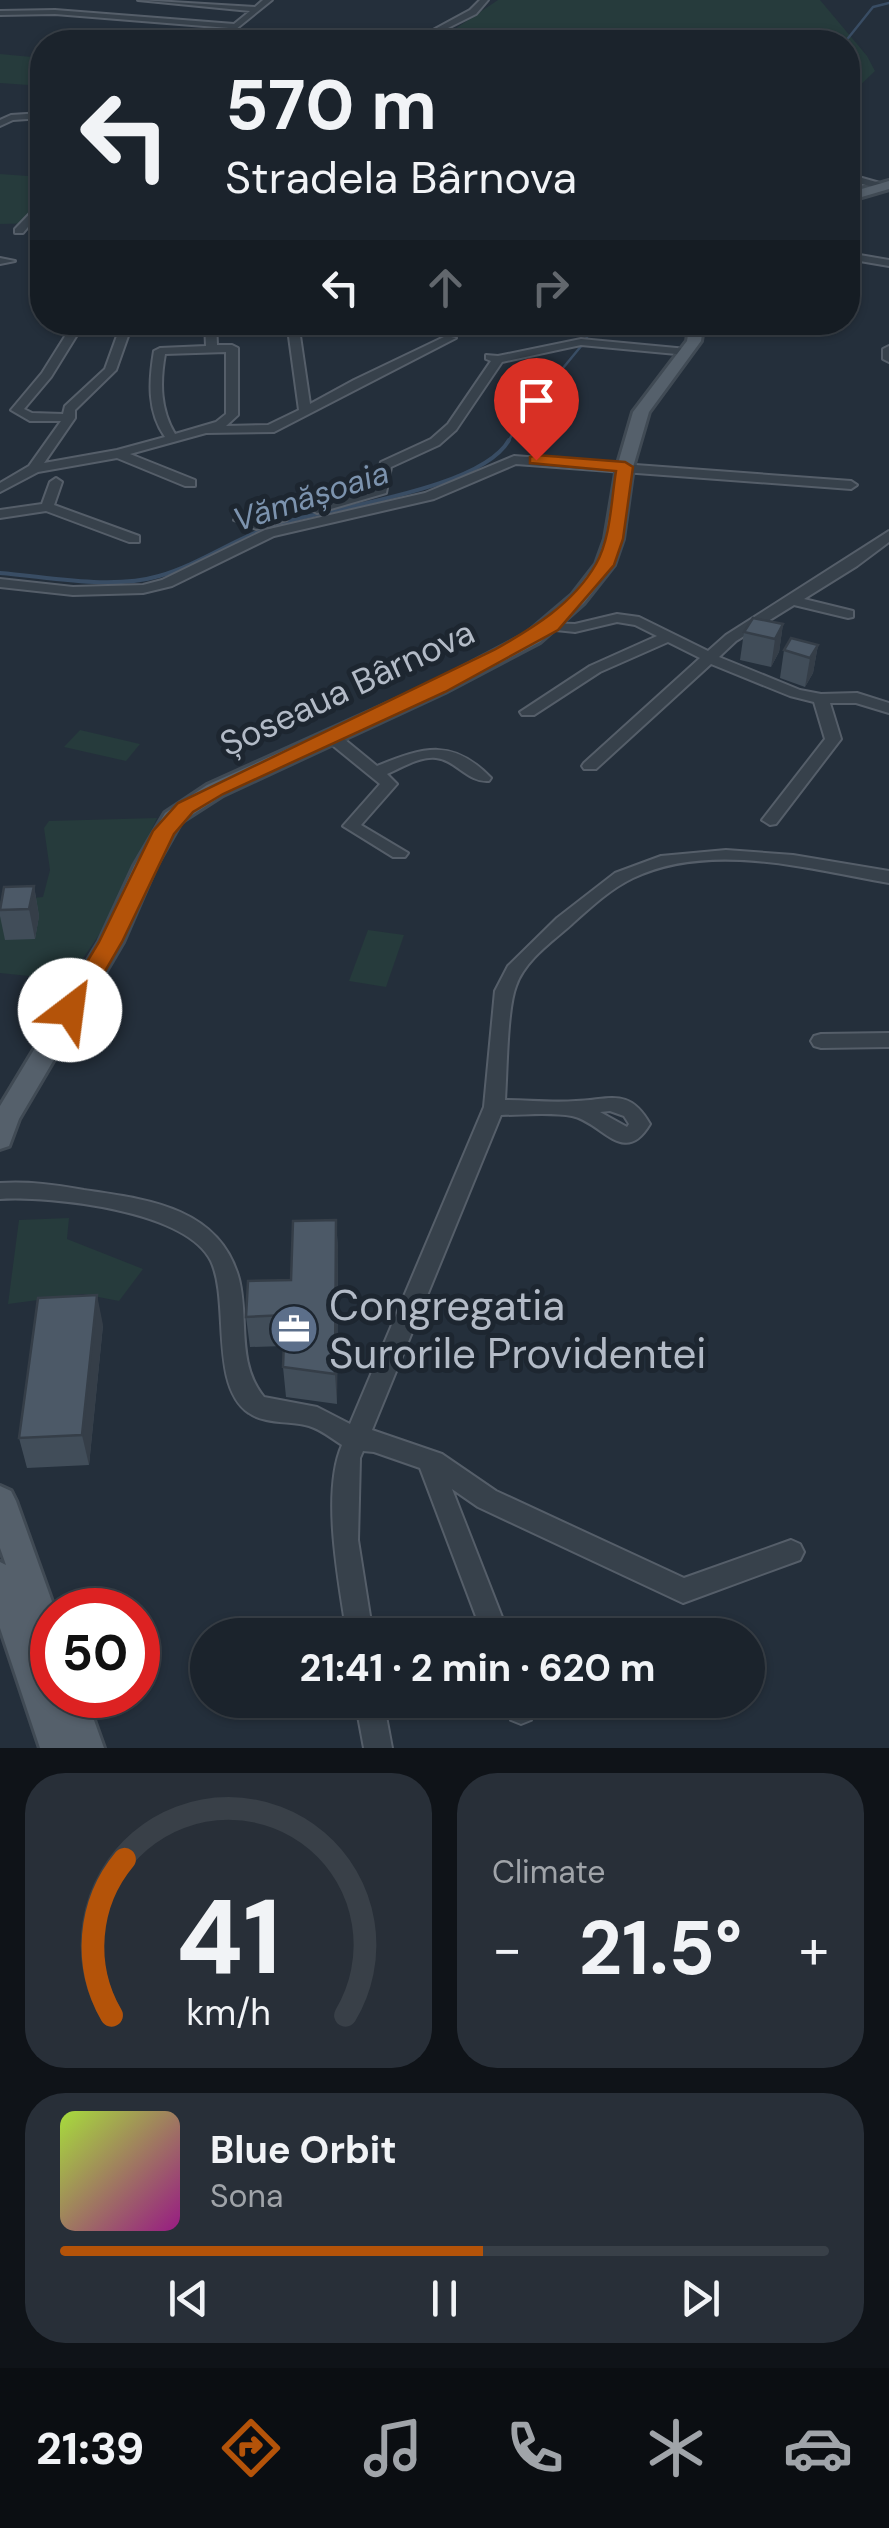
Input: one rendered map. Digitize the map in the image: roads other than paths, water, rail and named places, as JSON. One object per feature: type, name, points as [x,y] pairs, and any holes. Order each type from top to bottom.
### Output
[{"type":"main road","points":[[860,194],[887,186]]},
{"type":"main road","name":"Șoseaua Bârnova","points":[[2,1126],[110,942],[145,866],[174,818],[215,790],[438,688],[551,626],[605,565],[614,539],[625,467],[644,405],[687,352],[695,335]]},
{"type":"main road","points":[[0,1501],[30,1588]]},
{"type":"main road","points":[[0,1578],[58,1748]]},
{"type":"main road","points":[[76,1718],[86,1748]]},
{"type":"street","points":[[142,0],[256,8]]},
{"type":"street","points":[[230,30],[268,0]]},
{"type":"street","points":[[439,30],[473,12],[484,0]]},
{"type":"street","points":[[88,14],[98,7]]},
{"type":"street","points":[[0,13],[88,14],[235,26]]},
{"type":"street","points":[[0,123],[30,117]]},
{"type":"street","points":[[860,180],[887,186]]},
{"type":"street","points":[[19,231],[30,218]]},
{"type":"street","points":[[860,258],[889,262]]},
{"type":"street","points":[[69,418],[30,417],[17,410],[72,335]]},
{"type":"street","points":[[34,469],[78,399],[114,364],[124,335]]},
{"type":"street","points":[[211,335],[212,348]]},
{"type":"street","points":[[294,335],[305,412]]},
{"type":"street","points":[[0,488],[34,469],[118,454],[172,437],[208,430],[270,429],[450,338]]},
{"type":"street","points":[[241,520],[256,525],[377,493],[384,486],[385,466],[435,442],[452,427],[494,358],[581,342],[687,352]]},
{"type":"street","points":[[172,437],[160,417],[157,390],[159,354],[169,350],[232,348],[232,416],[208,430]]},
{"type":"street","points":[[889,349],[889,359]]},
{"type":"street","points":[[118,454],[190,483]]},
{"type":"street","points":[[0,583],[73,591],[167,584],[270,533],[429,496],[504,462],[625,467],[851,486]]},
{"type":"street","points":[[47,507],[56,482]]},
{"type":"street","points":[[0,514],[47,507],[134,540]]},
{"type":"street","points":[[590,766],[731,638],[852,563],[889,534]]},
{"type":"street","points":[[790,600],[848,614]]},
{"type":"street","points":[[551,626],[575,628],[629,618],[712,659],[795,693],[820,699],[857,698],[889,708]]},
{"type":"street","points":[[528,712],[594,669],[669,636]]},
{"type":"street","points":[[770,820],[834,740],[820,699]]},
{"type":"street","points":[[332,737],[390,784],[351,826],[399,853]]},
{"type":"street","points":[[378,772],[426,752],[444,751],[483,778]]},
{"type":"street","points":[[357,1618],[345,1540],[348,1458],[494,1107],[504,991],[519,962],[592,897],[626,874],[655,863],[717,857],[798,862],[889,877]]},
{"type":"street","points":[[821,1041],[889,1040]]},
{"type":"street","points":[[494,1107],[578,1109]]},
{"type":"street","points":[[0,1191],[23,1188],[148,1207],[195,1228],[212,1244],[224,1264],[239,1381],[257,1406],[316,1416],[355,1440],[374,1440],[433,1462],[487,1500],[683,1591],[791,1552]]},
{"type":"street","points":[[433,1462],[432,1469],[490,1618]]},
{"type":"street","points":[[372,1718],[378,1748]]},
{"type":"waterway","name":"Vămășoaia","points":[[855,30],[873,7],[889,3]]},
{"type":"waterway","name":"Vămășoaia","points":[[586,339],[588,335]]},
{"type":"waterway","name":"Vămășoaia","points":[[508,442],[521,419],[582,345]]},
{"type":"waterway","name":"Vămășoaia","points":[[0,573],[101,582],[159,576],[278,524],[439,484],[494,457],[509,440]]},
{"type":"place","name":"Congregatia Surorile Providentei","points":[[294,1329]]}]
